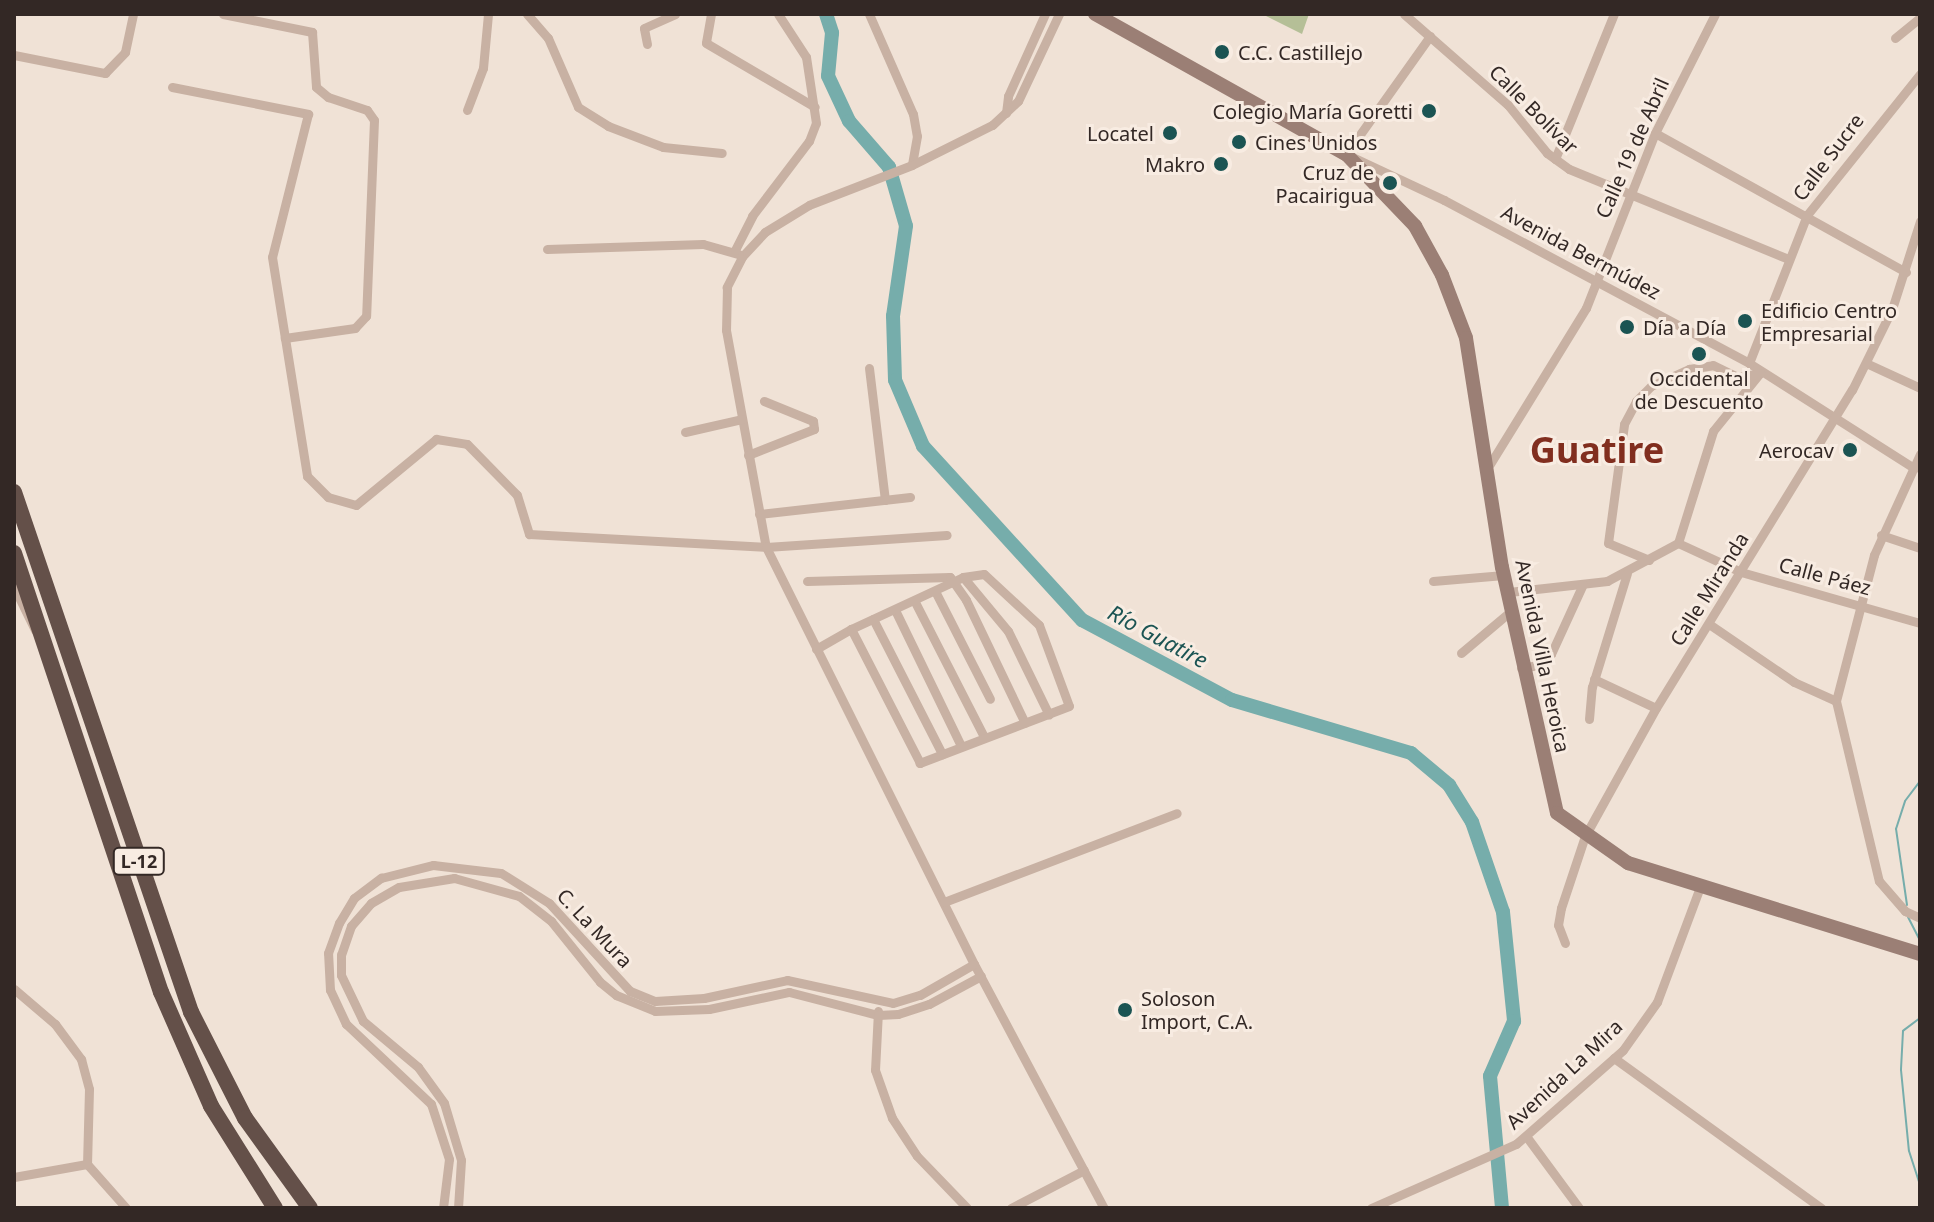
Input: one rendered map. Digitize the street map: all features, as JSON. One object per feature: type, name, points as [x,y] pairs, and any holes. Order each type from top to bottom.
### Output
[{"type":"highway","name":"L-12","points":[[14,492],[191,1012],[245,1118],[310,1208]]},
{"type":"highway","name":"L-12","points":[[14,553],[171,1017],[211,1106],[275,1208]]},
{"type":"main road","name":"Avenida Villa Heroica","points":[[1095,14],[1346,154],[1415,226],[1442,275],[1466,338],[1490,464],[1504,575],[1521,668],[1557,813],[1585,836],[1628,863],[1920,954]]},
{"type":"street","points":[[14,55],[105,73],[125,52],[133,14]]},
{"type":"street","points":[[223,14],[312,32],[316,87],[328,97],[367,110],[374,120],[366,316],[355,328],[285,338]]},
{"type":"street","points":[[467,110],[483,68],[488,14]]},
{"type":"street","points":[[527,14],[548,38],[578,107],[608,126],[663,147],[722,153]]},
{"type":"street","points":[[647,44],[644,28],[675,14]]},
{"type":"street","points":[[711,14],[706,43],[815,107]]},
{"type":"street","points":[[778,14],[806,57],[815,107],[809,141],[752,216],[727,287],[726,330],[766,547],[974,964],[1104,1208]]},
{"type":"street","points":[[869,14],[913,114],[917,136],[912,165]]},
{"type":"street","points":[[1006,113],[1008,96],[1045,14]]},
{"type":"street","points":[[738,253],[784,218],[912,165],[1006,113],[1018,101],[1059,14]]},
{"type":"street","name":"Calle Bolívar","points":[[1404,14],[1508,105],[1555,159],[1788,259]]},
{"type":"street","points":[[1555,159],[1614,14]]},
{"type":"street","name":"Calle 19 de Abril","points":[[1490,464],[1586,308],[1655,133],[1715,14]]},
{"type":"street","points":[[1895,38],[1920,18]]},
{"type":"street","points":[[1346,154],[1427,34]]},
{"type":"street","name":"Calle Sucre","points":[[1749,363],[1807,215],[1920,74]]},
{"type":"street","points":[[172,87],[308,114],[272,257],[307,476],[328,497],[356,505],[436,439],[467,444],[487,464],[517,495],[529,534],[766,547],[947,535]]},
{"type":"street","points":[[1655,133],[1807,215],[1852,246],[1906,272]]},
{"type":"street","name":"Avenida Bermúdez","points":[[1346,154],[1598,280],[1749,363],[1835,419],[1918,462]]},
{"type":"street","name":"Calle Miranda","points":[[1565,943],[1558,925],[1561,908],[1585,836],[1656,708],[1835,419],[1866,363],[1906,272],[1920,221]]},
{"type":"street","points":[[547,249],[703,244],[738,253]]},
{"type":"street","points":[[1866,363],[1920,388]]},
{"type":"street","points":[[1649,560],[1608,543],[1624,424],[1636,401],[1651,386],[1689,369],[1713,365],[1738,377],[1760,373]]},
{"type":"street","points":[[869,368],[885,500]]},
{"type":"street","points":[[1509,592],[1583,584],[1627,573],[1678,543],[1713,431],[1760,373]]},
{"type":"street","points":[[748,455],[814,429],[813,421],[764,401]]},
{"type":"street","points":[[685,432],[742,419]]},
{"type":"street","points":[[1918,462],[1881,535],[1836,701],[1879,881],[1905,911],[1920,918]]},
{"type":"street","points":[[759,514],[910,497]]},
{"type":"street","points":[[1881,535],[1920,548]]},
{"type":"street","name":"Calle Páez","points":[[1678,543],[1741,572],[1863,604],[1920,623]]},
{"type":"street","points":[[816,649],[851,629],[915,602],[974,572],[990,576],[1039,625],[1070,699],[1069,706],[920,763],[851,629]]},
{"type":"street","points":[[1589,719],[1594,679],[1627,573]]},
{"type":"street","points":[[807,581],[940,575],[959,578],[1008,631],[1049,715]]},
{"type":"street","points":[[1433,581],[1504,575]]},
{"type":"street","points":[[959,578],[1025,723]]},
{"type":"street","points":[[1521,668],[1538,665],[1551,654],[1583,584]]},
{"type":"street","name":"L-12","points":[[14,587],[18,609],[43,639]]},
{"type":"street","points":[[935,591],[990,699]]},
{"type":"street","points":[[915,602],[984,737]]},
{"type":"street","points":[[895,610],[961,746]]},
{"type":"street","points":[[1461,653],[1512,610]]},
{"type":"street","points":[[873,619],[942,754]]},
{"type":"street","points":[[1709,624],[1794,682],[1836,701]]},
{"type":"street","points":[[1594,679],[1656,708]]},
{"type":"street","points":[[944,902],[1177,813]]},
{"type":"street","name":"C. La Mura","points":[[443,1208],[449,1159],[431,1104],[346,1024],[330,990],[328,953],[339,923],[354,898],[381,878],[433,865],[501,873],[549,903],[630,991],[655,1001],[704,998],[787,980],[879,1003],[920,995],[974,964]]},
{"type":"street","points":[[458,1208],[461,1160],[444,1103],[418,1067],[363,1021],[341,975],[341,955],[351,926],[371,903],[399,887],[454,878],[519,896],[551,921],[600,982],[616,995],[655,1011],[709,1009],[789,992],[878,1015],[929,1004],[981,976]]},
{"type":"street","name":"Avenida La Mira","points":[[1373,1208],[1516,1144],[1614,1058],[1657,1002],[1700,887]]},
{"type":"street","points":[[14,989],[55,1024],[81,1059],[89,1089],[87,1164],[126,1208]]},
{"type":"street","points":[[879,1003],[875,1070],[892,1118],[917,1156],[967,1208]]},
{"type":"street","points":[[1614,1058],[1821,1208]]},
{"type":"street","points":[[1526,1136],[1579,1208]]},
{"type":"street","points":[[14,1177],[87,1164]]},
{"type":"street","points":[[1011,1208],[1084,1170]]},
{"type":"green space","points":[[1262,14],[1309,14],[1302,34]]},
{"type":"waterway","name":"Río Guatire","points":[[826,14],[832,33],[828,76],[849,121],[889,167],[906,226],[893,316],[895,380],[923,446],[1082,620],[1232,700],[1411,753],[1449,785],[1472,822],[1503,912],[1514,1021],[1490,1076],[1502,1208]]},
{"type":"waterway","points":[[1907,905],[1896,829],[1905,801],[1920,781]]},
{"type":"waterway","points":[[1908,917],[1920,941]]},
{"type":"waterway","points":[[1920,1018],[1903,1031],[1901,1070],[1909,1151],[1920,1185]]},
{"type":"place","name":"C.C. Castillejo","points":[[1222,52]]},
{"type":"place","name":"Colegio María Goretti","points":[[1429,111]]},
{"type":"place","name":"Locatel","points":[[1170,133]]},
{"type":"place","name":"Cines Unidos","points":[[1239,142]]},
{"type":"place","name":"Makro","points":[[1221,164]]},
{"type":"place","name":"Cruz de Pacairigua","points":[[1390,183]]},
{"type":"place","name":"Edificio Centro Empresarial","points":[[1745,321]]},
{"type":"place","name":"Día a Día","points":[[1627,327]]},
{"type":"place","name":"Occidental de Descuento","points":[[1699,354]]},
{"type":"place","name":"Aerocav","points":[[1850,450]]},
{"type":"place","name":"Soloson Import, C.A.","points":[[1125,1010]]},
{"type":"district","name":"Guatire","points":[[1597,450]]}]
